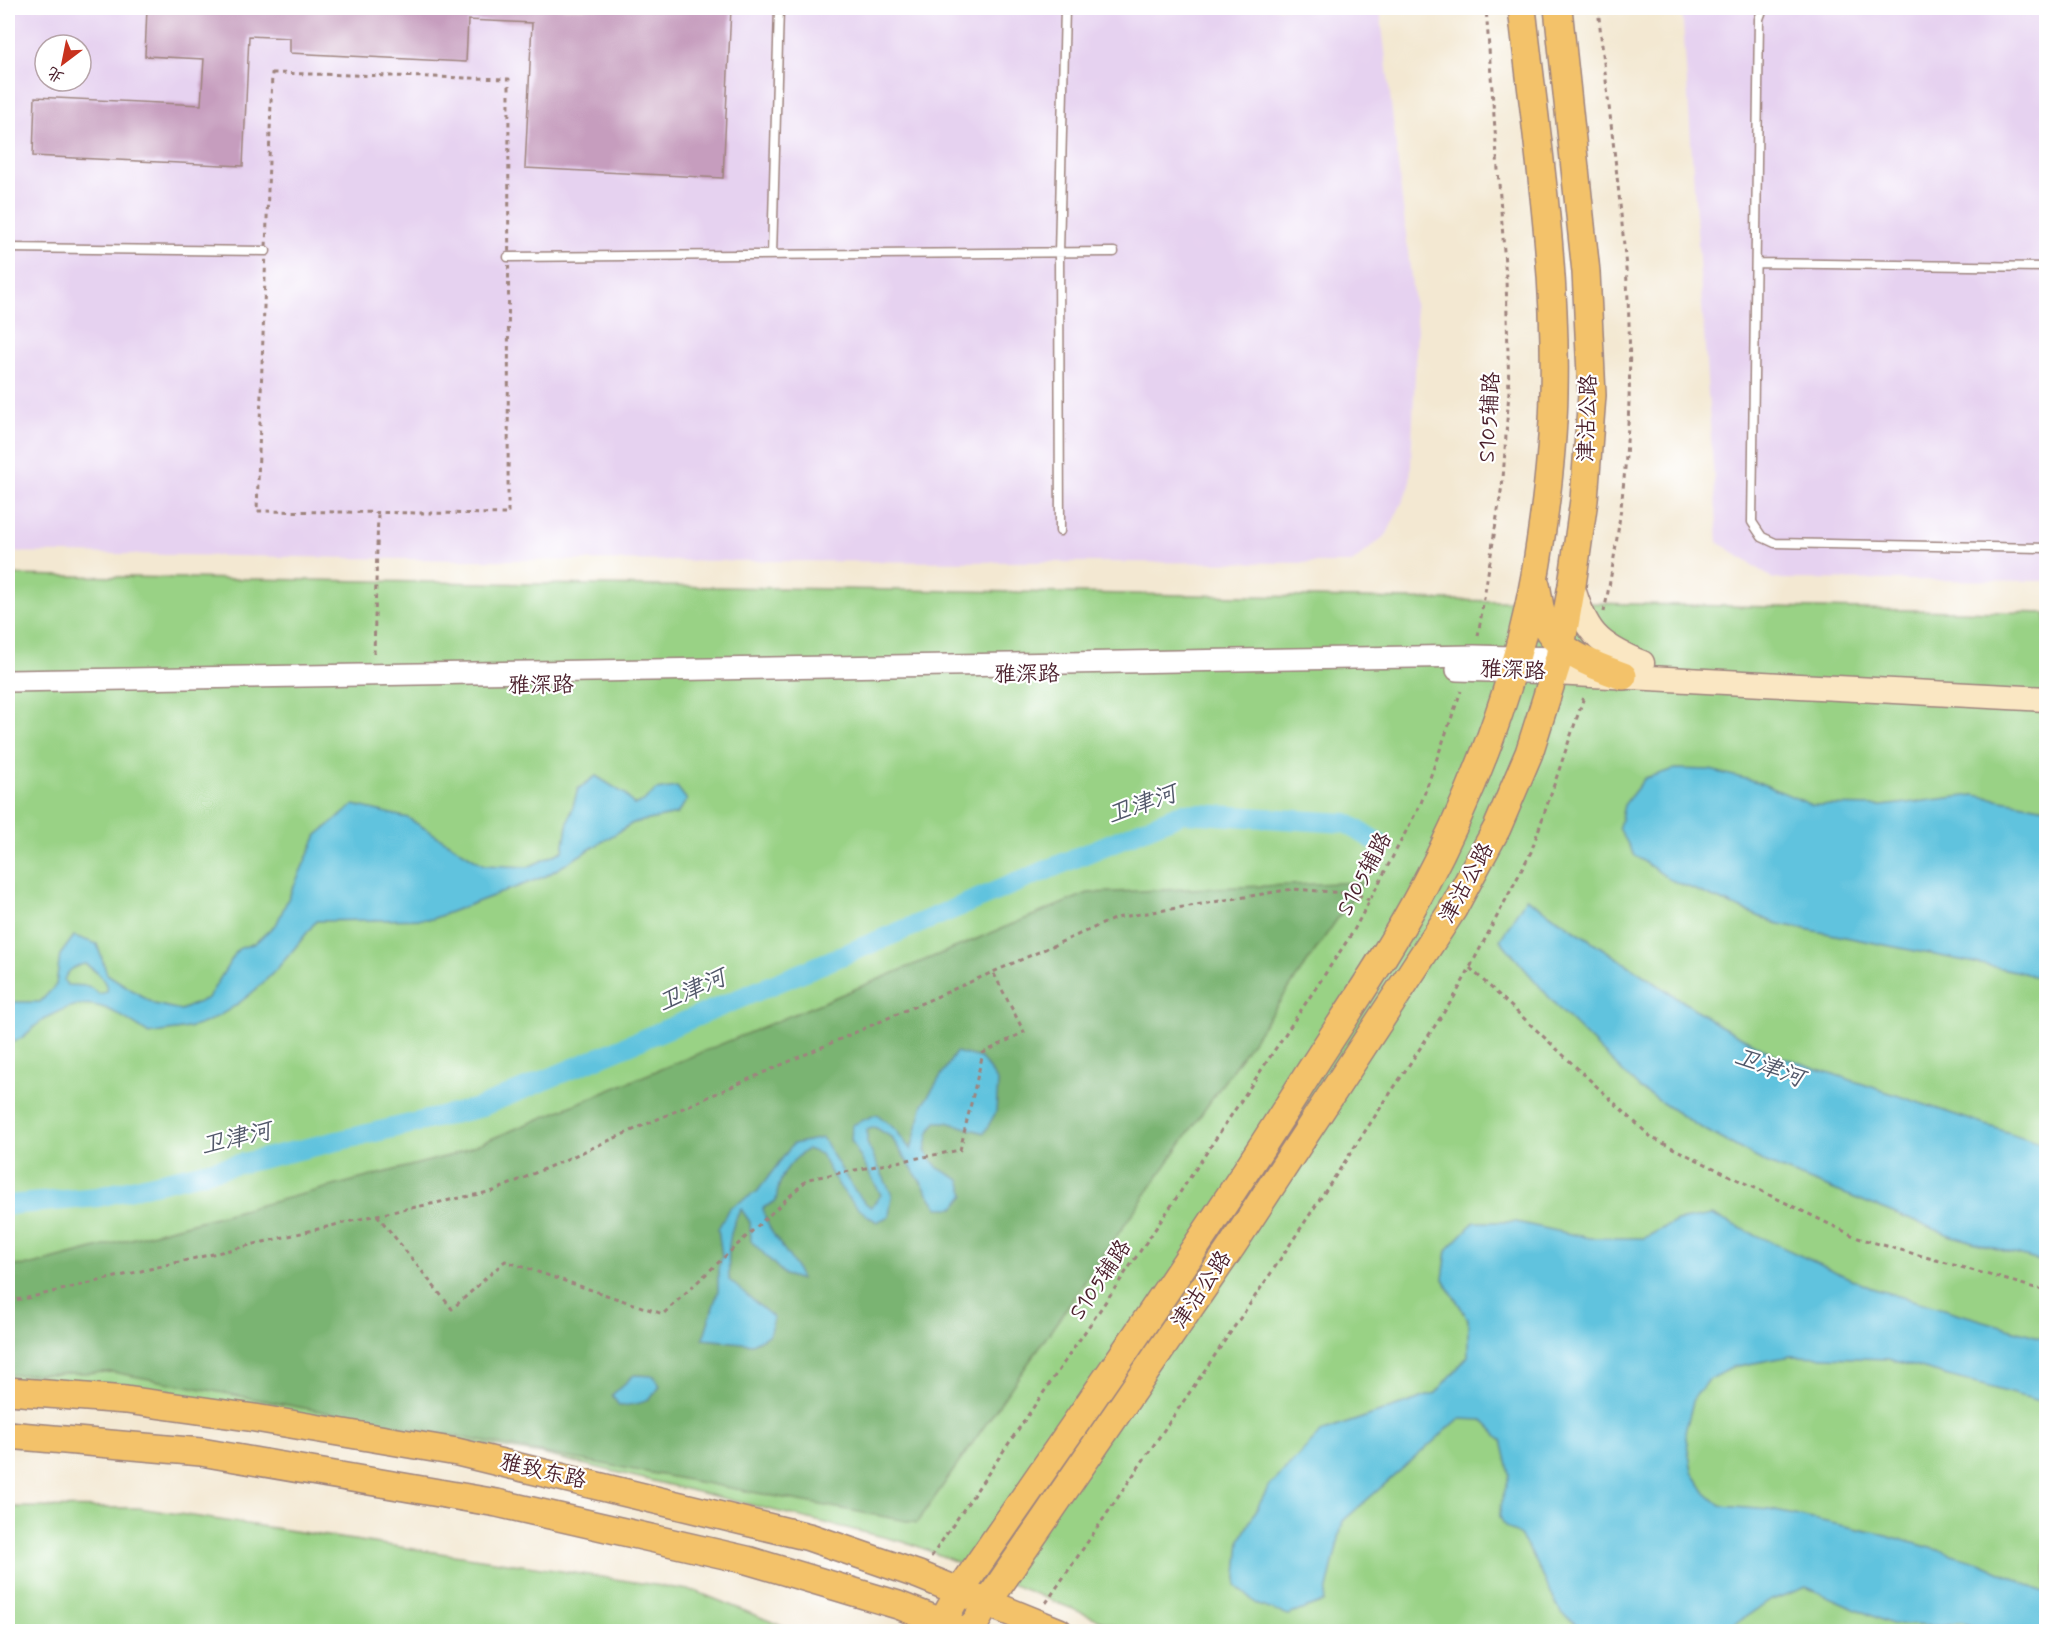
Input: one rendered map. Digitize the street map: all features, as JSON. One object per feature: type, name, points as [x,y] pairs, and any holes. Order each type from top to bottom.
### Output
[{"type":"main road","name":"津沽公路","points":[[948,1628],[959,1592],[1209,1231],[1386,951],[1421,891],[1455,825],[1488,740],[1514,664],[1535,578],[1548,484],[1554,393],[1551,276],[1522,8]]},
{"type":"main road","name":"津沽公路","points":[[970,1632],[987,1603],[1232,1246],[1453,909],[1497,828],[1565,659],[1572,585],[1584,500],[1592,395],[1586,272],[1558,8]]},
{"type":"main road","points":[[1535,578],[1545,622],[1565,659],[1633,670],[2046,699]]},
{"type":"main road","points":[[1572,585],[1579,611],[1598,640],[1615,652],[1633,670],[2046,685]]},
{"type":"main road","name":"雅致东路","points":[[8,1391],[126,1400],[255,1418],[457,1452],[693,1506],[809,1537],[919,1575],[1059,1632]]},
{"type":"main road","name":"雅致东路","points":[[8,1435],[201,1452],[497,1503],[747,1560],[898,1605],[948,1628]]},
{"type":"street","name":"雅深路","points":[[8,681],[1514,664],[1565,659]]},
{"type":"street","name":"雅深路","points":[[8,695],[1186,672],[1471,663]]},
{"type":"lane","points":[[772,255],[779,8]]},
{"type":"lane","points":[[1060,531],[1059,253],[1065,8]]},
{"type":"lane","points":[[1763,8],[1759,19],[1752,522],[1762,537],[1775,543],[2046,548]]},
{"type":"lane","points":[[8,248],[266,251]]},
{"type":"lane","points":[[508,257],[1114,252]]},
{"type":"lane","points":[[1756,263],[2046,267]]},
{"type":"path","name":"S105辅路","points":[[919,1575],[1172,1206],[1353,932],[1421,803],[1471,663],[1490,571],[1503,479],[1509,392],[1506,278],[1486,8]]},
{"type":"path","points":[[272,73],[509,79],[508,514],[257,511],[266,251],[272,73]]},
{"type":"path","points":[[373,676],[378,512]]},
{"type":"path","points":[[8,1300],[23,1299],[377,1215],[494,1191],[1116,918],[1293,889],[1357,894],[1370,900]]},
{"type":"path","points":[[1470,968],[1652,1138],[1858,1238],[2046,1292]]},
{"type":"path","points":[[377,1215],[452,1309],[505,1261],[663,1314],[808,1179],[960,1150],[983,1053],[1024,1032],[993,972]]},
{"type":"shaded area","points":[[8,8],[1380,8],[1417,329],[1410,486],[1387,534],[1352,563],[464,560],[8,552]]},
{"type":"shaded area","points":[[1682,8],[2046,8],[2046,581],[1773,579],[1718,542]]},
{"type":"green space","points":[[8,575],[1311,597],[2046,613],[2046,1631],[1127,1631],[912,1544],[541,1454],[96,1386],[8,1379]]},
{"type":"green space","points":[[1363,882],[917,1523],[112,1372],[8,1375],[8,1266],[32,1265],[452,1155],[1088,893]]},
{"type":"green space","points":[[8,1507],[139,1508],[695,1591],[795,1631],[8,1631]]},
{"type":"water","points":[[1675,769],[1710,770],[1758,782],[1812,805],[1882,806],[1974,795],[2046,808],[2046,980],[2020,972],[1775,923],[1671,880],[1634,855],[1619,828],[1624,805],[1645,778]]},
{"type":"water","points":[[596,776],[625,794],[634,805],[644,801],[656,790],[677,787],[687,800],[677,814],[633,823],[546,876],[432,919],[316,921],[279,967],[250,995],[217,1017],[199,1025],[149,1034],[109,1010],[85,1004],[58,1012],[37,1024],[19,1040],[8,1044],[8,1000],[40,1002],[56,985],[60,955],[74,936],[97,944],[107,974],[154,1004],[181,1010],[208,998],[238,949],[255,943],[277,923],[317,835],[354,805],[408,818],[484,865],[528,867],[563,851],[567,826],[578,789]],"holes":[[[85,964],[103,979],[107,992],[99,994],[88,986],[67,985],[64,980],[67,974],[72,969]]]},
{"type":"water","points":[[1526,898],[1719,1025],[1773,1054],[2046,1145],[2046,1263],[1952,1236],[1768,1164],[1696,1125],[1639,1088],[1560,1010],[1500,940]]},
{"type":"water","points":[[956,1052],[981,1058],[998,1082],[996,1112],[984,1133],[947,1122],[936,1122],[929,1132],[925,1151],[938,1168],[960,1180],[965,1195],[954,1208],[938,1208],[891,1137],[875,1127],[867,1130],[867,1143],[892,1195],[889,1216],[877,1222],[851,1201],[831,1174],[821,1154],[807,1149],[785,1171],[779,1184],[776,1201],[763,1208],[770,1228],[792,1261],[801,1280],[785,1275],[751,1241],[750,1222],[741,1209],[731,1234],[729,1280],[774,1318],[769,1335],[752,1344],[703,1339],[718,1291],[718,1270],[722,1256],[718,1229],[729,1208],[757,1192],[793,1144],[822,1138],[851,1186],[871,1207],[881,1195],[851,1140],[852,1125],[877,1114],[896,1130],[911,1150],[923,1104]]},
{"type":"water","points":[[1712,1215],[1871,1288],[2046,1339],[2046,1403],[1888,1359],[1791,1356],[1733,1367],[1707,1381],[1694,1398],[1685,1432],[1692,1472],[1706,1493],[1721,1506],[1771,1510],[1886,1535],[1976,1561],[2046,1593],[2046,1631],[1985,1631],[1962,1623],[1930,1626],[1891,1624],[1806,1587],[1769,1601],[1725,1631],[1593,1632],[1581,1627],[1561,1613],[1531,1552],[1520,1536],[1505,1526],[1500,1517],[1500,1506],[1510,1475],[1502,1440],[1482,1420],[1459,1419],[1343,1521],[1324,1602],[1288,1615],[1258,1605],[1236,1586],[1240,1540],[1268,1488],[1321,1432],[1436,1393],[1468,1356],[1468,1319],[1443,1279],[1447,1250],[1474,1222],[1516,1222],[1589,1238],[1644,1238],[1677,1221]]},
{"type":"water","points":[[634,1375],[654,1376],[660,1386],[648,1400],[633,1405],[619,1406],[612,1395]]},
{"type":"building","points":[[147,8],[731,8],[723,178],[525,168],[532,23],[468,20],[466,62],[290,53],[290,38],[249,36],[243,166],[33,156],[35,97],[201,105],[204,59],[145,56]]},
{"type":"waterway","name":"卫津河","points":[[8,1205],[98,1197],[478,1108],[1183,813],[1346,823],[1379,843]]}]
